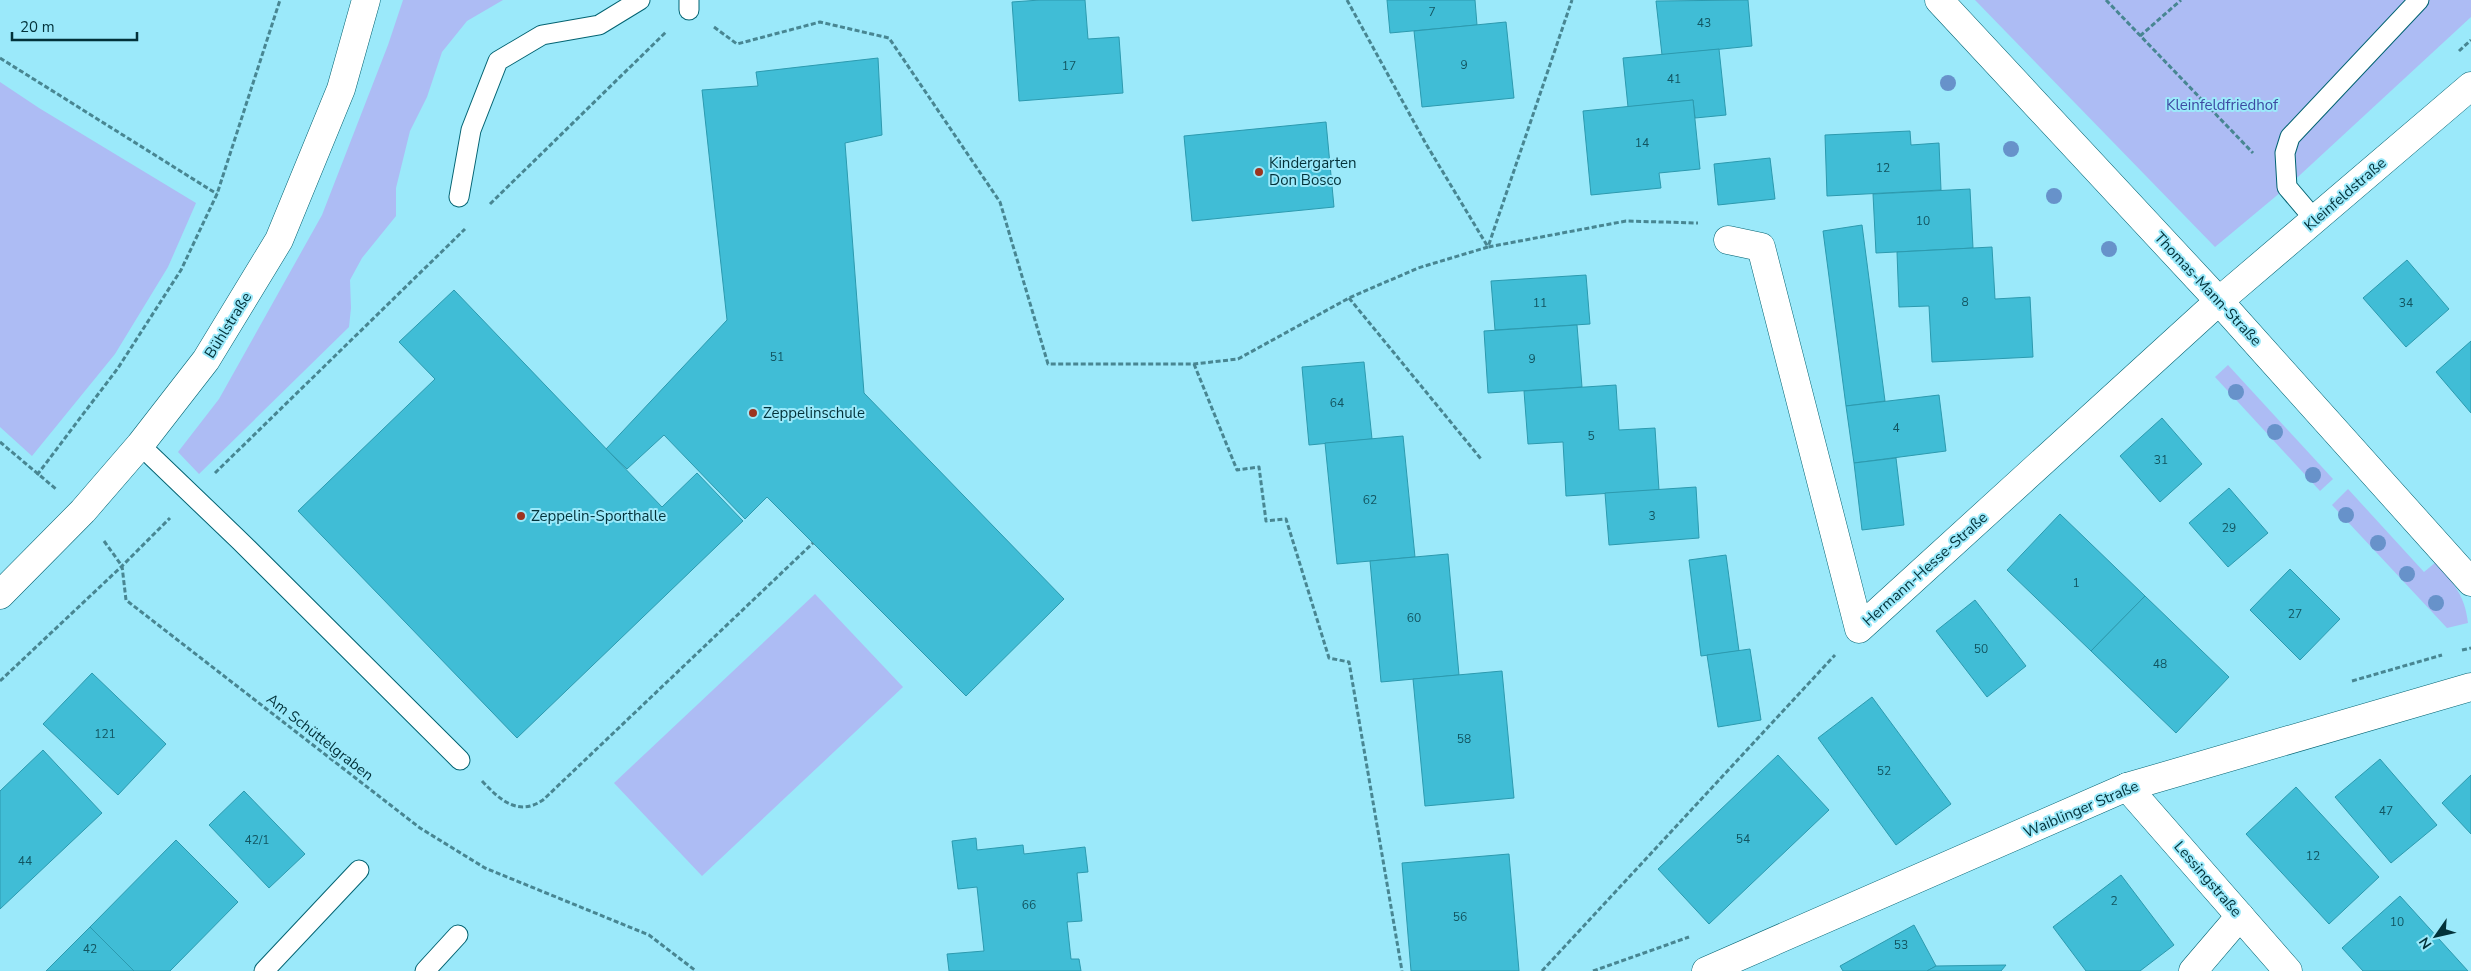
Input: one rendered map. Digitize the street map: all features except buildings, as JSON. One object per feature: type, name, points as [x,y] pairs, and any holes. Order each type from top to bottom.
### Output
[{"type":"street","name":"Bühlstraße","points":[[0,595],[82,511],[140,445],[206,360],[279,240],[341,88],[366,0]]},
{"type":"street","name":"Thomas-Mann-Straße","points":[[1939,0],[2219,300],[2471,582]]},
{"type":"street","name":"Kleinfeldstraße","points":[[2219,300],[2471,86]]},
{"type":"street","name":"Hermann-Hesse-Straße","points":[[1728,240],[1762,247],[1859,629],[2219,300]]},
{"type":"street","name":"Waiblinger Straße","points":[[1706,971],[2127,787],[2471,687]]},
{"type":"street","name":"Lessingstraße","points":[[2127,787],[2288,971]]},
{"type":"street","points":[[2193,971],[2240,916]]},
{"type":"lane","points":[[459,197],[471,130],[498,61],[542,35],[599,25],[640,0]]},
{"type":"lane","points":[[2315,220],[2287,187],[2285,153],[2290,137],[2419,0]]},
{"type":"lane","points":[[140,445],[460,760]]},
{"type":"lane","points":[[264,971],[359,870]]},
{"type":"lane","points":[[424,971],[458,935]]},
{"type":"path","points":[[37,475],[118,368],[181,270],[217,194],[280,0]]},
{"type":"path","points":[[1347,0],[1426,144],[1488,247]]},
{"type":"path","points":[[1488,247],[1572,0]]},
{"type":"path","points":[[2106,0],[2287,187]]},
{"type":"path","points":[[2140,36],[2181,0]]},
{"type":"path","points":[[483,211],[689,5],[737,44],[820,22],[889,38],[1000,202],[1048,364],[1194,364],[1238,359],[1349,298],[1418,268],[1488,247],[1626,222],[1708,223],[1728,240]]},
{"type":"path","points":[[0,58],[217,194]]},
{"type":"path","points":[[0,681],[122,566],[469,224]]},
{"type":"path","points":[[1349,298],[1481,459]]},
{"type":"path","points":[[1194,364],[1237,470],[1259,467],[1266,521],[1286,519],[1329,658],[1349,662],[1402,971]]},
{"type":"path","name":"Am Schüttelgraben","points":[[0,442],[82,511],[122,566],[126,600],[420,828],[485,868],[649,935],[696,971]]},
{"type":"path","points":[[460,760],[496,795],[515,807],[534,806],[544,800],[813,543]]},
{"type":"path","points":[[1542,971],[1859,629]]},
{"type":"green space","points":[[403,0],[503,0],[467,21],[442,52],[427,97],[410,131],[396,188],[396,216],[362,258],[350,280],[351,308],[349,327],[199,474],[178,452],[219,399],[322,215],[388,45]]},
{"type":"green space","name":"Kleinfeldfriedhof","points":[[1975,0],[2471,0],[2471,17],[2287,187],[2215,247]]},
{"type":"green space","points":[[0,82],[39,108],[196,203],[168,267],[115,354],[32,456],[0,427]]},
{"type":"green space","points":[[2228,365],[2333,479],[2320,491],[2215,377]]},
{"type":"green space","points":[[2348,489],[2424,572],[2436,562],[2453,583],[2461,597],[2468,623],[2447,628],[2332,505]]},
{"type":"green space","points":[[815,594],[903,687],[702,876],[614,783]]},
{"type":"place","name":"Kindergarten Don Bosco","points":[[1259,172]]},
{"type":"place","name":"Zeppelinschule","points":[[753,413]]},
{"type":"place","name":"Zeppelin-Sporthalle","points":[[521,516]]}]
